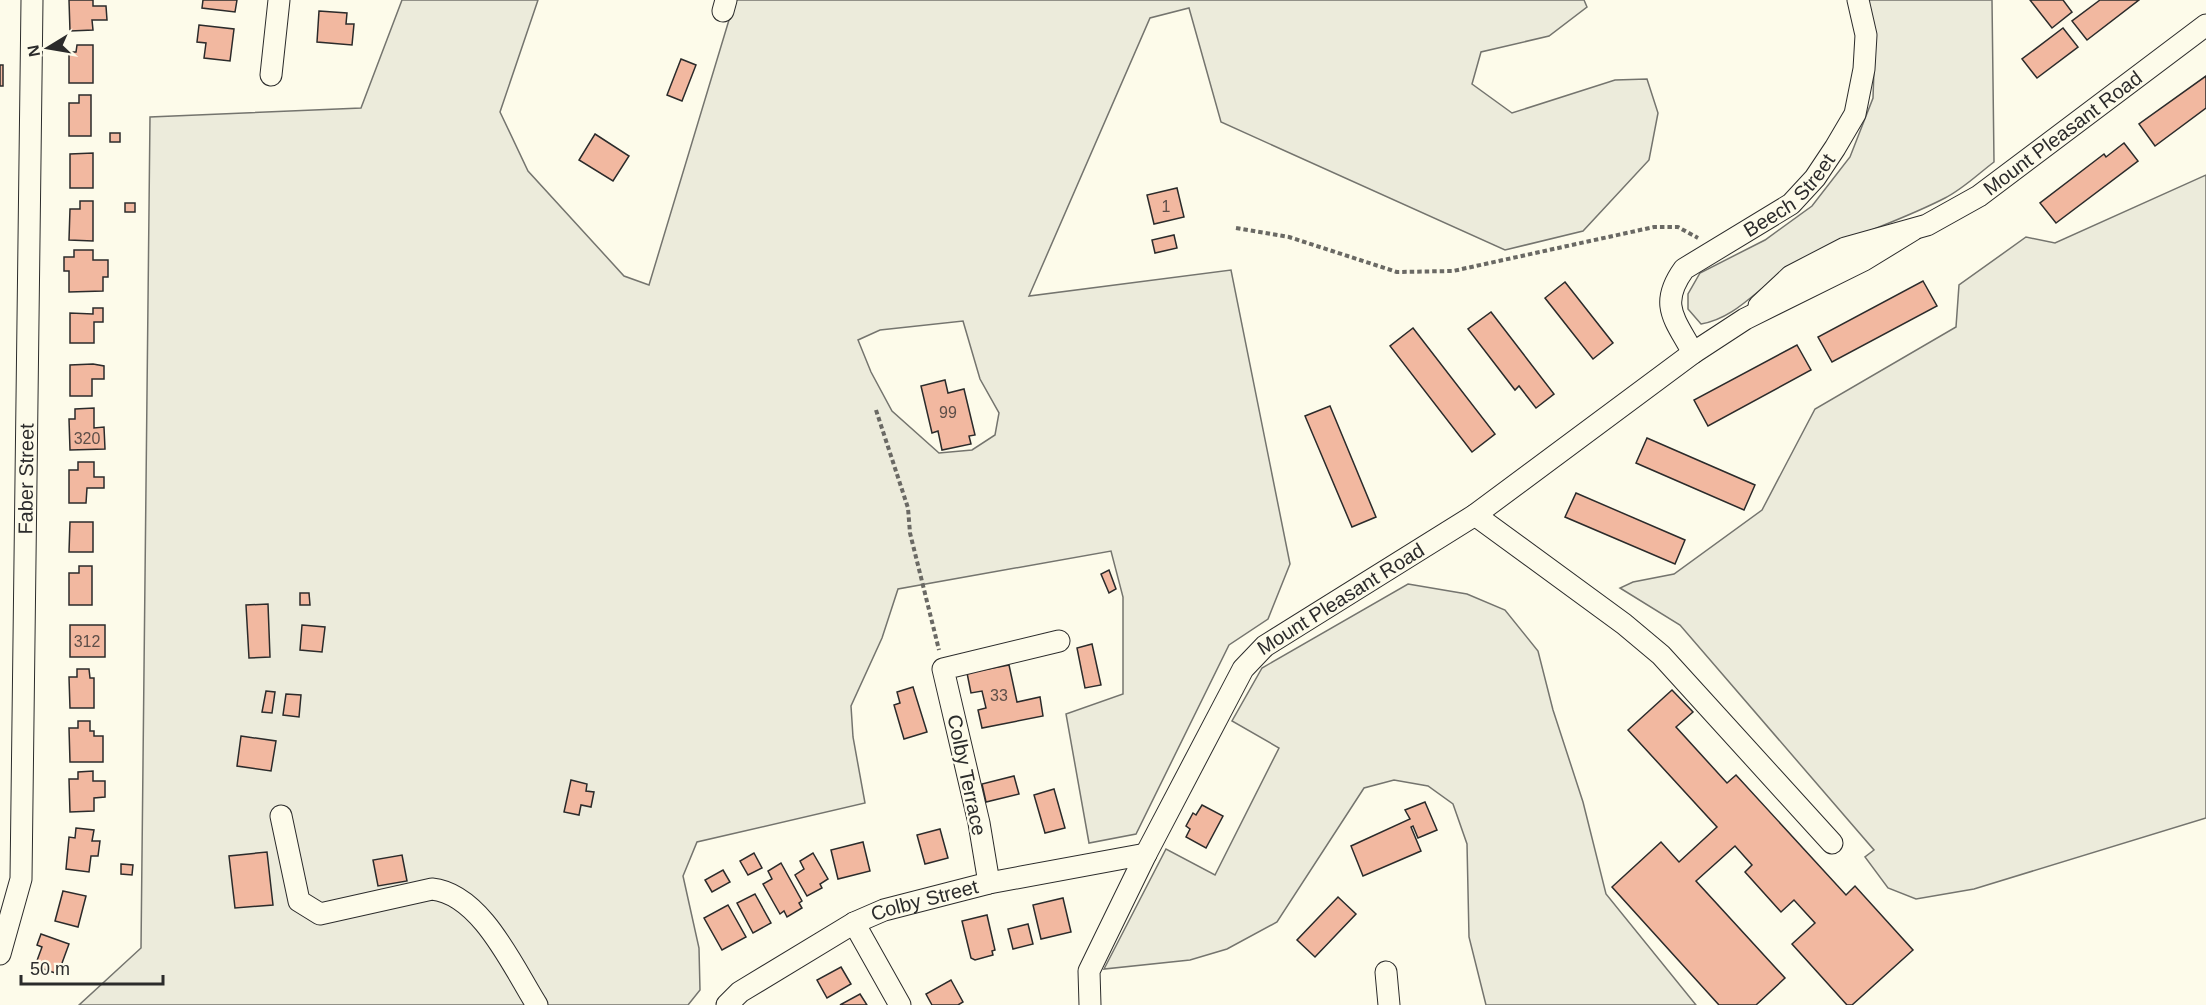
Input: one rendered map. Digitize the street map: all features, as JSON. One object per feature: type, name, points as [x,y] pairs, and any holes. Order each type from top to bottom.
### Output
[{"type":"street","name":"Faber Street","points":[[0,954],[8,895],[21,879],[32,0]]},
{"type":"street","points":[[271,75],[279,0]]},
{"type":"street","name":"Beech Street","points":[[1693,353],[1670,307],[1672,286],[1683,269],[1791,204],[1815,178],[1856,114],[1864,69],[1866,35],[1858,0]]},
{"type":"street","name":"Mount Pleasant Road","points":[[1090,1005],[1089,971],[1146,854],[1244,669],[1265,646],[1475,514],[1693,353],[1745,319],[1864,260],[1913,230],[1979,196],[2206,25]]},
{"type":"street","points":[[1475,514],[1624,624],[1661,655],[1832,843]]},
{"type":"street","points":[[943,669],[1059,641]]},
{"type":"street","name":"Colby Terrace","points":[[943,669],[979,823],[989,883]]},
{"type":"street","points":[[281,816],[299,902],[320,914],[432,890],[446,891],[460,899],[490,929],[537,1005]]},
{"type":"street","name":"Colby Street","points":[[727,1005],[740,992],[854,923],[884,910],[989,883],[1146,854]]},
{"type":"street","points":[[854,923],[900,1005]]},
{"type":"street","points":[[1386,972],[1389,1005]]},
{"type":"path","points":[[1236,228],[1289,237],[1397,272],[1453,271],[1654,226],[1678,226],[1717,249]]},
{"type":"path","points":[[876,410],[908,508],[910,533],[943,669]]},
{"type":"shaded area","points":[[402,0],[538,0],[500,112],[528,171],[624,276],[649,285],[735,0],[1584,0],[1587,7],[1549,36],[1481,52],[1472,84],[1512,113],[1615,80],[1647,79],[1658,113],[1649,160],[1583,231],[1505,250],[1221,122],[1189,8],[1150,18],[1029,296],[1231,270],[1290,564],[1268,619],[1229,645],[1136,834],[1089,843],[1066,714],[1123,694],[1123,597],[1111,551],[898,589],[882,638],[851,706],[853,737],[865,803],[697,842],[683,876],[699,948],[700,990],[688,1005],[79,1005],[141,948],[150,117],[361,108]],"holes":[[[963,321],[980,379],[999,413],[995,435],[972,450],[939,453],[892,411],[871,372],[858,340],[880,330]]]},
{"type":"shaded area","points":[[1866,0],[1992,0],[1994,162],[1952,194],[1809,258],[1779,275],[1726,315],[1701,324],[1688,309],[1688,294],[1700,273],[1765,240],[1812,206],[1850,157],[1873,98],[1875,41]]},
{"type":"shaded area","points":[[2206,175],[2206,818],[1974,889],[1916,899],[1888,888],[1865,857],[1874,850],[1680,625],[1620,588],[1633,582],[1674,574],[1762,510],[1815,409],[1956,327],[1959,285],[2026,237],[2055,243]]},
{"type":"shaded area","points":[[1408,584],[1467,594],[1505,610],[1538,651],[1553,710],[1583,802],[1606,894],[1696,1005],[1486,1005],[1469,937],[1467,844],[1453,804],[1428,786],[1394,780],[1364,788],[1277,922],[1227,949],[1190,960],[1104,969],[1166,849],[1215,875],[1279,748],[1232,721],[1262,668]]},
{"type":"building","points":[[69,0],[93,0],[93,6],[106,6],[107,20],[92,20],[93,30],[70,31]]},
{"type":"building","points":[[203,0],[237,0],[235,12],[202,8]]},
{"type":"building","points":[[2030,0],[2063,0],[2072,12],[2052,28]]},
{"type":"building","points":[[2100,0],[2139,0],[2087,40],[2072,21]]},
{"type":"building","points":[[319,11],[347,13],[346,24],[354,24],[352,45],[317,42]]},
{"type":"building","points":[[199,25],[234,29],[230,61],[204,58],[206,43],[197,42]]},
{"type":"building","points":[[2063,28],[2078,47],[2037,78],[2022,59]]},
{"type":"building","points":[[77,45],[93,45],[93,83],[69,83],[69,52],[76,52]]},
{"type":"building","points":[[681,59],[696,65],[682,101],[667,95]]},
{"type":"building","points":[[0,65],[3,65],[3,86],[0,86]]},
{"type":"building","points":[[2206,76],[2206,108],[2155,146],[2139,124]]},
{"type":"building","points":[[79,95],[91,95],[91,136],[69,136],[69,103],[79,103]]},
{"type":"building","points":[[110,133],[120,133],[120,142],[110,142]]},
{"type":"building","points":[[595,134],[629,156],[613,181],[579,160]]},
{"type":"building","points":[[2124,143],[2138,161],[2056,223],[2040,203],[2104,154],[2106,157]]},
{"type":"building","points":[[93,153],[93,188],[70,188],[70,154]]},
{"type":"building","points":[[1177,188],[1184,217],[1154,224],[1147,195]]},
{"type":"building","points":[[80,201],[93,201],[93,241],[69,240],[70,209],[80,209]]},
{"type":"building","points":[[125,203],[135,203],[135,212],[125,212]]},
{"type":"building","points":[[1174,235],[1177,248],[1155,253],[1152,240]]},
{"type":"building","points":[[74,250],[93,250],[93,260],[108,260],[108,277],[103,277],[103,291],[69,292],[69,271],[64,271],[64,257],[74,257]]},
{"type":"building","points":[[1923,281],[1937,306],[1832,362],[1818,337]]},
{"type":"building","points":[[1565,282],[1613,343],[1593,359],[1545,298]]},
{"type":"building","points":[[93,308],[103,308],[103,322],[94,322],[94,343],[70,343],[70,313],[93,314]]},
{"type":"building","points":[[1491,312],[1554,394],[1536,408],[1519,386],[1515,390],[1468,329]]},
{"type":"building","points":[[1413,328],[1495,434],[1472,452],[1390,346]]},
{"type":"building","points":[[1797,345],[1811,370],[1708,426],[1694,400]]},
{"type":"building","points":[[70,365],[104,366],[104,379],[92,379],[92,396],[70,396]]},
{"type":"building","points":[[945,380],[948,393],[964,389],[975,435],[969,436],[971,444],[942,450],[938,431],[932,433],[921,386]]},
{"type":"building","points":[[1330,406],[1376,517],[1352,527],[1305,416]]},
{"type":"building","points":[[94,408],[94,428],[104,427],[105,449],[70,450],[69,419],[75,419],[75,409]]},
{"type":"building","points":[[1647,438],[1755,485],[1744,510],[1636,463]]},
{"type":"building","points":[[78,462],[94,462],[94,477],[104,477],[104,488],[87,488],[86,503],[69,503],[69,470],[78,470]]},
{"type":"building","points":[[1576,493],[1685,540],[1675,564],[1565,517]]},
{"type":"building","points":[[70,522],[93,522],[93,552],[69,552]]},
{"type":"building","points":[[79,566],[92,566],[92,605],[69,605],[69,573],[79,573]]},
{"type":"building","points":[[1109,570],[1116,589],[1109,593],[1101,574]]},
{"type":"building","points":[[300,593],[309,593],[310,605],[300,605]]},
{"type":"building","points":[[268,604],[270,657],[249,658],[246,605]]},
{"type":"building","points":[[70,625],[105,625],[105,657],[70,657]]},
{"type":"building","points":[[302,625],[325,627],[322,652],[300,650]]},
{"type":"building","points":[[1092,644],[1101,685],[1085,688],[1077,648]]},
{"type":"building","points":[[1009,665],[1017,702],[1040,697],[1043,716],[982,728],[978,710],[986,708],[982,691],[971,693],[967,673]]},
{"type":"building","points":[[77,669],[89,669],[90,678],[94,678],[94,708],[70,708],[69,677],[77,677]]},
{"type":"building","points":[[913,687],[927,732],[904,739],[894,705],[900,703],[897,692]]},
{"type":"building","points":[[1672,690],[1693,712],[1676,727],[1727,783],[1736,775],[1846,895],[1855,886],[1913,950],[1852,1005],[1847,1005],[1792,944],[1815,923],[1794,900],[1781,912],[1745,872],[1752,865],[1735,846],[1696,881],[1785,978],[1756,1005],[1719,1005],[1612,887],[1661,842],[1679,862],[1717,827],[1628,730]]},
{"type":"building","points":[[266,691],[275,692],[272,713],[262,712]]},
{"type":"building","points":[[286,694],[301,695],[299,717],[283,715]]},
{"type":"building","points":[[78,721],[90,721],[90,731],[94,731],[94,736],[103,736],[103,762],[70,762],[69,728],[78,728]]},
{"type":"building","points":[[241,736],[276,741],[271,771],[237,766]]},
{"type":"building","points":[[93,771],[93,781],[105,781],[105,797],[94,798],[94,811],[70,812],[69,779],[78,779],[78,772]]},
{"type":"building","points":[[1014,776],[1019,794],[986,802],[982,784]]},
{"type":"building","points":[[571,780],[587,784],[586,791],[594,792],[591,807],[581,805],[579,815],[564,812]]},
{"type":"building","points":[[1054,789],[1065,828],[1045,833],[1034,795]]},
{"type":"building","points":[[1425,802],[1437,830],[1418,838],[1413,826],[1411,827],[1421,851],[1363,876],[1351,846],[1410,819],[1405,810]]},
{"type":"building","points":[[1202,805],[1223,816],[1206,848],[1186,837],[1190,829],[1186,826],[1193,813],[1196,815]]},
{"type":"building","points":[[76,828],[94,830],[92,841],[100,841],[98,856],[91,856],[89,872],[66,869],[69,837],[75,838]]},
{"type":"building","points":[[940,829],[948,858],[925,864],[917,835]]},
{"type":"building","points":[[863,842],[870,871],[838,879],[831,850]]},
{"type":"building","points":[[267,852],[273,905],[235,908],[229,856]]},
{"type":"building","points":[[754,853],[762,868],[748,875],[740,861]]},
{"type":"building","points":[[813,853],[828,879],[820,884],[822,888],[807,896],[795,875],[804,869],[800,861]]},
{"type":"building","points":[[402,855],[407,881],[378,886],[373,860]]},
{"type":"building","points":[[781,863],[802,901],[799,903],[802,908],[787,917],[784,911],[780,914],[763,884],[772,879],[768,871]]},
{"type":"building","points":[[121,864],[133,865],[132,875],[121,874]]},
{"type":"building","points":[[723,870],[730,882],[712,892],[705,880]]},
{"type":"building","points":[[63,891],[86,896],[78,927],[55,921]]},
{"type":"building","points":[[755,894],[771,923],[753,933],[737,903]]},
{"type":"building","points":[[1338,897],[1356,914],[1315,957],[1297,940]]},
{"type":"building","points":[[1063,898],[1071,932],[1041,939],[1033,905]]},
{"type":"building","points":[[728,905],[746,937],[722,950],[704,918]]},
{"type":"building","points":[[987,915],[995,950],[992,951],[993,955],[975,960],[971,958],[962,921]]},
{"type":"building","points":[[1028,924],[1033,944],[1013,949],[1008,929]]},
{"type":"building","points":[[41,934],[69,944],[58,974],[35,966],[42,947],[37,945]]},
{"type":"building","points":[[841,967],[851,984],[827,998],[817,980]]},
{"type":"building","points":[[951,980],[963,1002],[958,1005],[932,1005],[926,994]]},
{"type":"building","points":[[860,994],[867,1005],[840,1005]]}]
